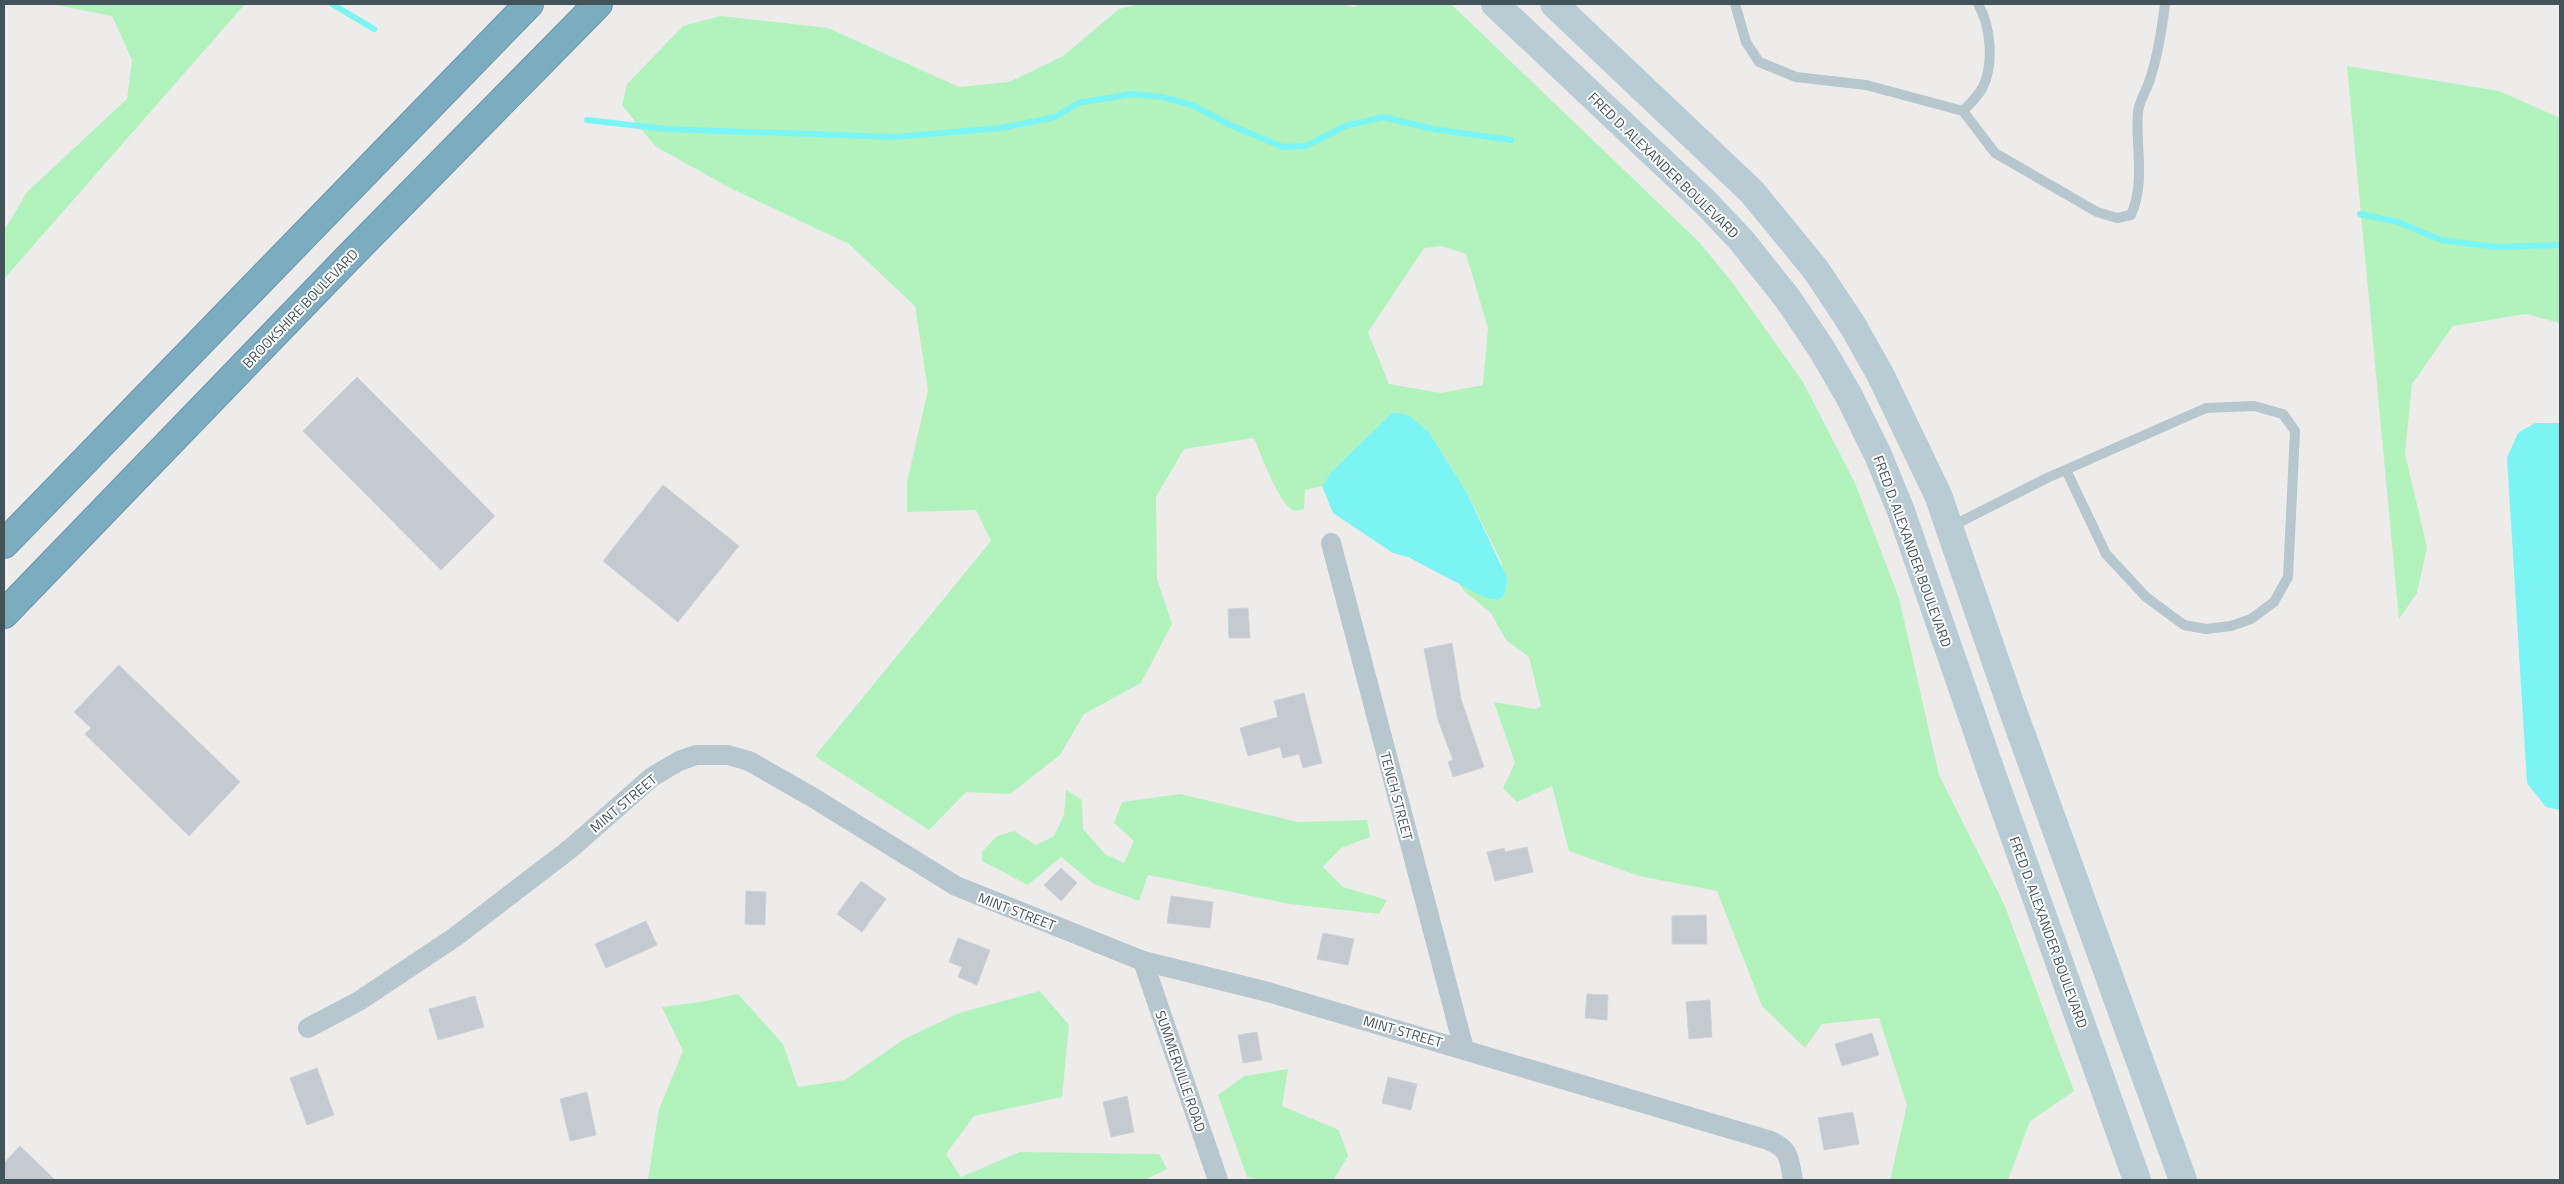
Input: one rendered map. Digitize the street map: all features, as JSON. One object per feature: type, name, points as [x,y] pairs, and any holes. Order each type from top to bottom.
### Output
[{"type":"highway","points":[[4,544],[529,4]]},
{"type":"highway","points":[[563,39],[588,4]]},
{"type":"highway","name":"BROOKSHIRE BOULEVARD","points":[[4,614],[598,4]]},
{"type":"main road","name":"FRED D. ALEXANDER BOULEVARD","points":[[1496,4],[1706,203],[1740,240],[1788,299],[1821,348],[1866,430],[1895,495],[1976,728],[2138,1180]]},
{"type":"main road","points":[[1554,4],[1752,192],[1816,270],[1880,374],[1938,496],[2014,714],[2183,1180]]},
{"type":"main road","points":[[1976,728],[2014,714]]},
{"type":"street","name":"TENCH STREET","points":[[1331,543],[1464,1049]]},
{"type":"street","name":"MINT STREET","points":[[308,1028],[367,997],[455,937],[570,849],[652,778],[680,761],[711,753],[728,754],[749,761],[812,797],[956,886],[1143,961],[1268,992],[1781,1145],[1785,1149],[1793,1180]]},
{"type":"street","name":"SUMMERVILLE ROAD","points":[[1143,961],[1218,1180]]},
{"type":"lane","points":[[1735,4],[1746,42],[1759,62],[1796,77],[1866,85],[1963,111],[1995,153],[2097,212],[2117,218],[2131,215],[2136,203],[2140,180],[2138,110],[2150,80],[2162,33],[2165,4]]},
{"type":"lane","points":[[1963,111],[1982,89],[1988,73],[1985,16],[1978,4]]},
{"type":"lane","points":[[1949,528],[2066,470],[2206,408],[2254,406],[2283,414],[2295,431],[2288,577],[2274,602],[2251,619],[2231,626],[2206,629],[2184,625],[2146,597],[2106,554],[2096,537],[2066,470]]},
{"type":"green space","points":[[51,4],[245,4],[4,279],[4,231],[27,192],[127,99],[132,60],[112,16]]},
{"type":"green space","points":[[1139,4],[1342,4],[1354,7],[1359,4],[1451,4],[1699,242],[1732,282],[1803,382],[1855,483],[1899,598],[1939,775],[2004,904],[2074,1091],[2030,1121],[2008,1180],[1890,1180],[1907,1105],[1879,1018],[1822,1024],[1805,1048],[1762,1006],[1717,891],[1639,876],[1569,851],[1552,786],[1517,802],[1503,788],[1515,763],[1494,702],[1536,709],[1541,706],[1529,657],[1506,640],[1491,613],[1463,590],[1460,584],[1495,601],[1502,563],[1467,493],[1428,431],[1407,415],[1393,412],[1332,471],[1322,486],[1305,490],[1304,509],[1298,510],[1293,510],[1282,499],[1270,477],[1254,438],[1184,449],[1156,497],[1157,579],[1172,624],[1141,683],[1084,714],[1060,755],[1010,794],[966,792],[929,830],[815,756],[991,541],[976,510],[907,512],[907,482],[928,390],[915,306],[849,244],[728,187],[655,146],[622,105],[627,84],[683,26],[721,16],[828,28],[959,87],[1009,82],[1063,56],[1119,9]],"holes":[[[1442,246],[1466,254],[1488,328],[1483,385],[1441,393],[1389,384],[1368,332],[1424,248]]]},
{"type":"green space","points":[[2347,66],[2499,91],[2560,118],[2560,323],[2526,314],[2453,326],[2412,384],[2405,454],[2427,547],[2417,593],[2399,619]]},
{"type":"green space","points":[[1066,790],[1082,800],[1083,829],[1105,854],[1124,863],[1134,841],[1114,823],[1122,802],[1180,794],[1298,822],[1367,820],[1370,837],[1341,848],[1323,867],[1343,887],[1387,900],[1379,914],[1290,904],[1148,875],[1139,901],[1094,884],[1061,857],[1028,885],[982,861],[982,852],[997,836],[1014,831],[1036,845],[1054,836],[1064,815]]},
{"type":"green space","points":[[1040,991],[1069,1025],[1062,1097],[974,1116],[946,1154],[961,1177],[1020,1152],[1159,1154],[1167,1169],[1145,1180],[648,1180],[659,1109],[683,1051],[662,1007],[738,994],[783,1044],[798,1087],[845,1080],[904,1039],[959,1013]]},
{"type":"green space","points":[[1288,1069],[1282,1106],[1339,1130],[1348,1156],[1334,1179],[1263,1180],[1247,1177],[1218,1095],[1244,1076]]},
{"type":"water","points":[[1393,412],[1408,415],[1428,431],[1467,493],[1507,578],[1504,594],[1500,599],[1484,597],[1408,557],[1393,553],[1333,513],[1322,486],[1332,471]]},
{"type":"water","points":[[2535,423],[2560,423],[2560,810],[2546,807],[2527,783],[2507,458],[2518,433]]},
{"type":"building","points":[[357,377],[495,516],[441,570],[303,431]]},
{"type":"building","points":[[663,485],[739,546],[678,622],[603,561]]},
{"type":"building","points":[[1248,608],[1250,638],[1229,638],[1228,609]]},
{"type":"building","points":[[1452,643],[1461,699],[1484,767],[1453,777],[1448,762],[1453,760],[1438,720],[1424,649]]},
{"type":"building","points":[[119,665],[240,782],[189,836],[85,734],[91,728],[74,712]]},
{"type":"building","points":[[1304,693],[1322,763],[1303,768],[1299,754],[1283,758],[1280,747],[1248,756],[1240,728],[1278,717],[1274,701]]},
{"type":"building","points":[[1527,847],[1533,872],[1495,881],[1487,852],[1504,848],[1505,852]]},
{"type":"building","points":[[1061,868],[1077,883],[1061,901],[1044,885]]},
{"type":"building","points":[[861,881],[886,899],[862,932],[837,914]]},
{"type":"building","points":[[746,891],[766,892],[765,925],[745,924]]},
{"type":"building","points":[[1171,896],[1213,902],[1210,928],[1167,923]]},
{"type":"building","points":[[1706,915],[1707,944],[1672,944],[1672,916]]},
{"type":"building","points":[[646,921],[657,945],[606,968],[595,944]]},
{"type":"building","points":[[1323,933],[1354,939],[1348,965],[1317,959]]},
{"type":"building","points":[[958,938],[990,950],[977,985],[958,977],[962,967],[949,962]]},
{"type":"building","points":[[1587,994],[1608,995],[1607,1020],[1585,1018]]},
{"type":"building","points":[[475,996],[484,1027],[438,1040],[429,1009]]},
{"type":"building","points":[[1710,1000],[1712,1037],[1689,1039],[1686,1002]]},
{"type":"building","points":[[1257,1032],[1262,1060],[1243,1063],[1238,1035]]},
{"type":"building","points":[[1872,1033],[1879,1055],[1842,1066],[1835,1044]]},
{"type":"building","points":[[317,1068],[334,1115],[307,1125],[290,1078]]},
{"type":"building","points":[[1388,1077],[1417,1084],[1411,1110],[1382,1103]]},
{"type":"building","points":[[587,1092],[596,1135],[570,1141],[560,1099]]},
{"type":"building","points":[[1127,1096],[1134,1132],[1111,1137],[1103,1102]]},
{"type":"building","points":[[1853,1112],[1859,1144],[1824,1150],[1818,1118]]},
{"type":"building","points":[[20,1146],[55,1180],[4,1180],[4,1163]]},
{"type":"waterway","points":[[332,4],[374,29]]},
{"type":"waterway","points":[[587,120],[666,129],[894,137],[1001,128],[1055,117],[1078,103],[1132,94],[1162,97],[1192,105],[1230,125],[1283,147],[1306,146],[1345,126],[1383,117],[1433,129],[1511,140]]},
{"type":"waterway","points":[[2360,214],[2398,222],[2441,240],[2497,247],[2560,245]]}]
